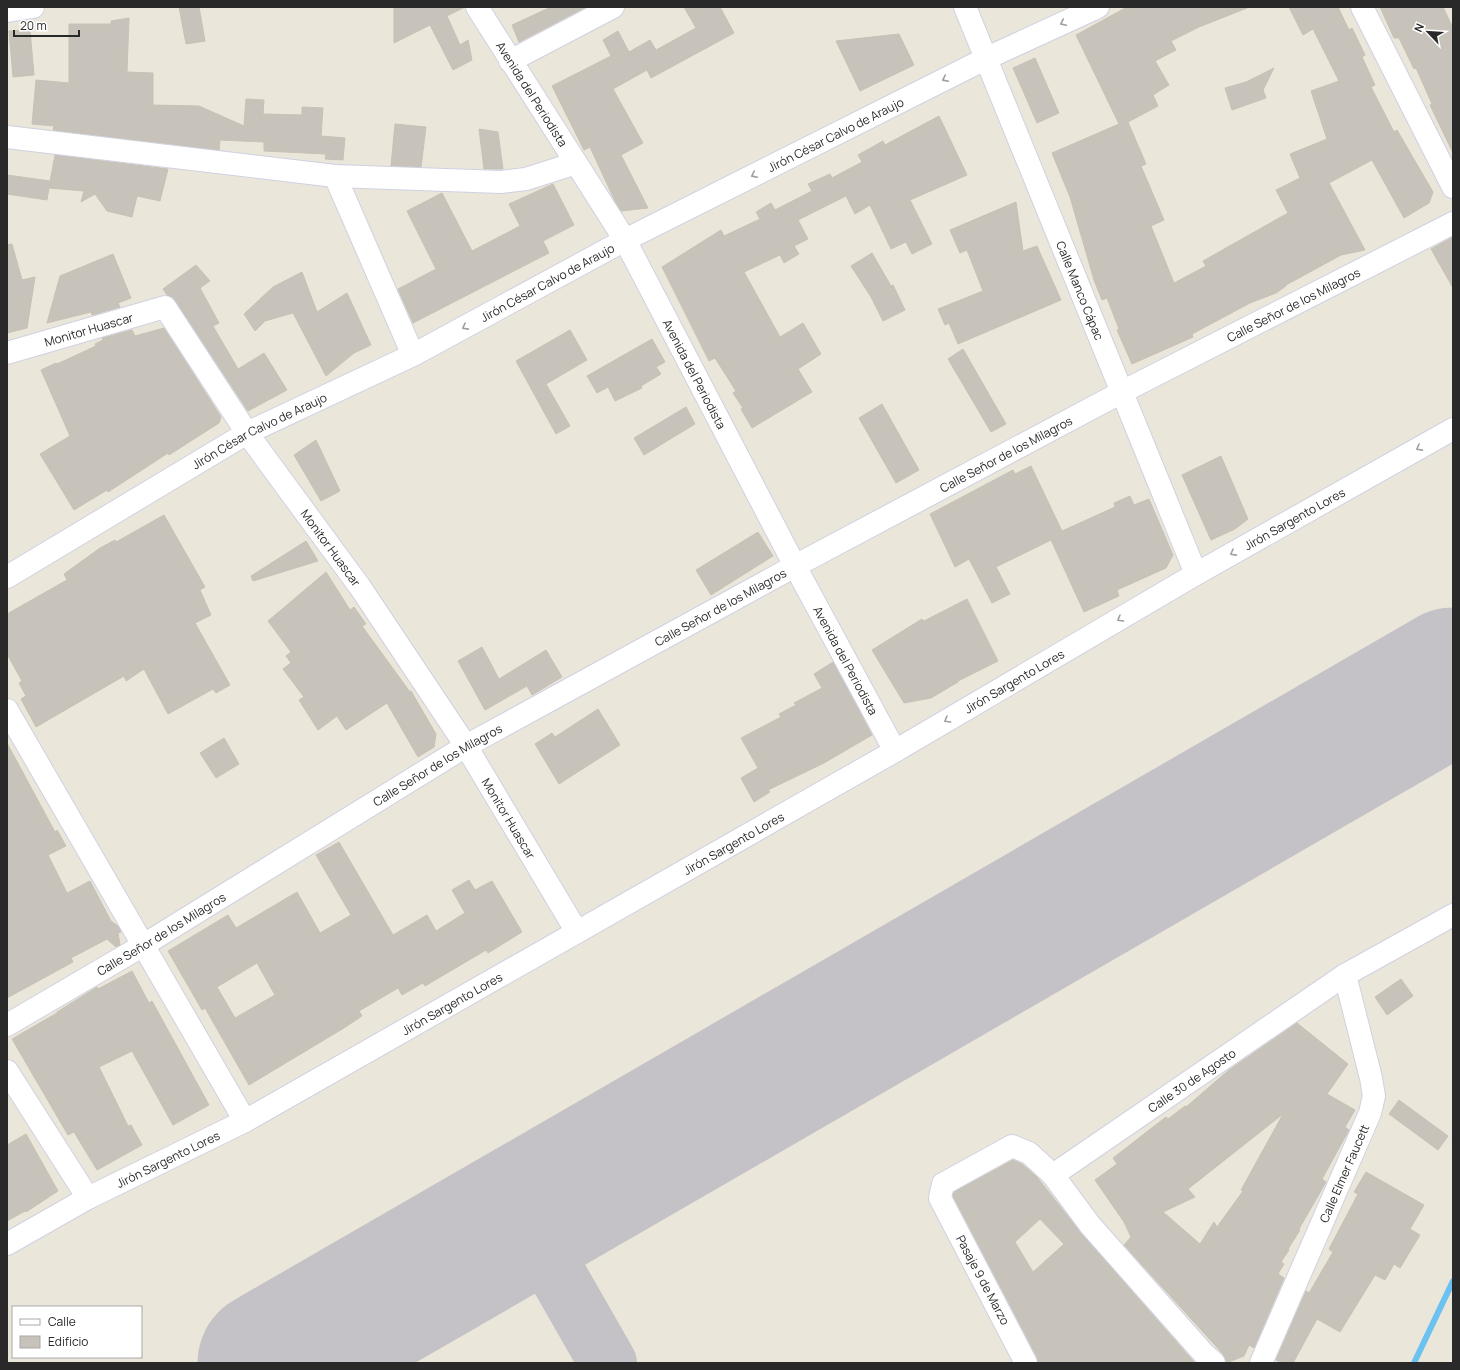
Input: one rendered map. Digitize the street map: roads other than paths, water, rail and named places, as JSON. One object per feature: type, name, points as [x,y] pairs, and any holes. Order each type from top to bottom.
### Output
[{"type":"street","points":[[7,11],[33,7]]},
{"type":"street","name":"Avenida del Periodista","points":[[477,7],[625,240],[795,566],[895,751]]},
{"type":"street","points":[[510,61],[613,7]]},
{"type":"street","name":"Calle Manco Cápac","points":[[965,7],[1120,393],[1196,574]]},
{"type":"street","name":"Jirón César Calvo de Araujo","points":[[7,577],[247,434],[413,355],[625,240],[986,58],[1098,7]]},
{"type":"street","points":[[1362,7],[1453,187]]},
{"type":"street","points":[[7,137],[335,176],[501,182],[526,179],[576,163]]},
{"type":"street","points":[[335,176],[413,355]]},
{"type":"street","name":"Calle Señor de los Milagros","points":[[7,1025],[142,946],[466,746],[795,566],[1120,393],[1453,223]]},
{"type":"street","name":"Monitor Huascar","points":[[7,354],[165,307],[247,434],[360,587],[466,746],[577,932]]},
{"type":"street","name":"Jirón Sargento Lores","points":[[7,1244],[88,1198],[245,1121],[895,751],[1196,574],[1453,429]]},
{"type":"street","points":[[7,710],[142,946],[245,1121]]},
{"type":"street","name":"Calle 30 de Agosto","points":[[1053,1174],[1346,976],[1453,915]]},
{"type":"street","name":"Calle Elmer Faucett","points":[[1260,1363],[1370,1113],[1374,1096],[1346,976]]},
{"type":"street","points":[[7,1071],[88,1198]]},
{"type":"street","name":"Pasaje 9 de Marzo","points":[[1026,1363],[940,1198],[943,1184],[1012,1146],[1029,1153],[1053,1174]]},
{"type":"street","points":[[1053,1174],[1090,1225],[1204,1354],[1214,1363]]},
{"type":"waterway","points":[[1414,1363],[1453,1281]]}]
